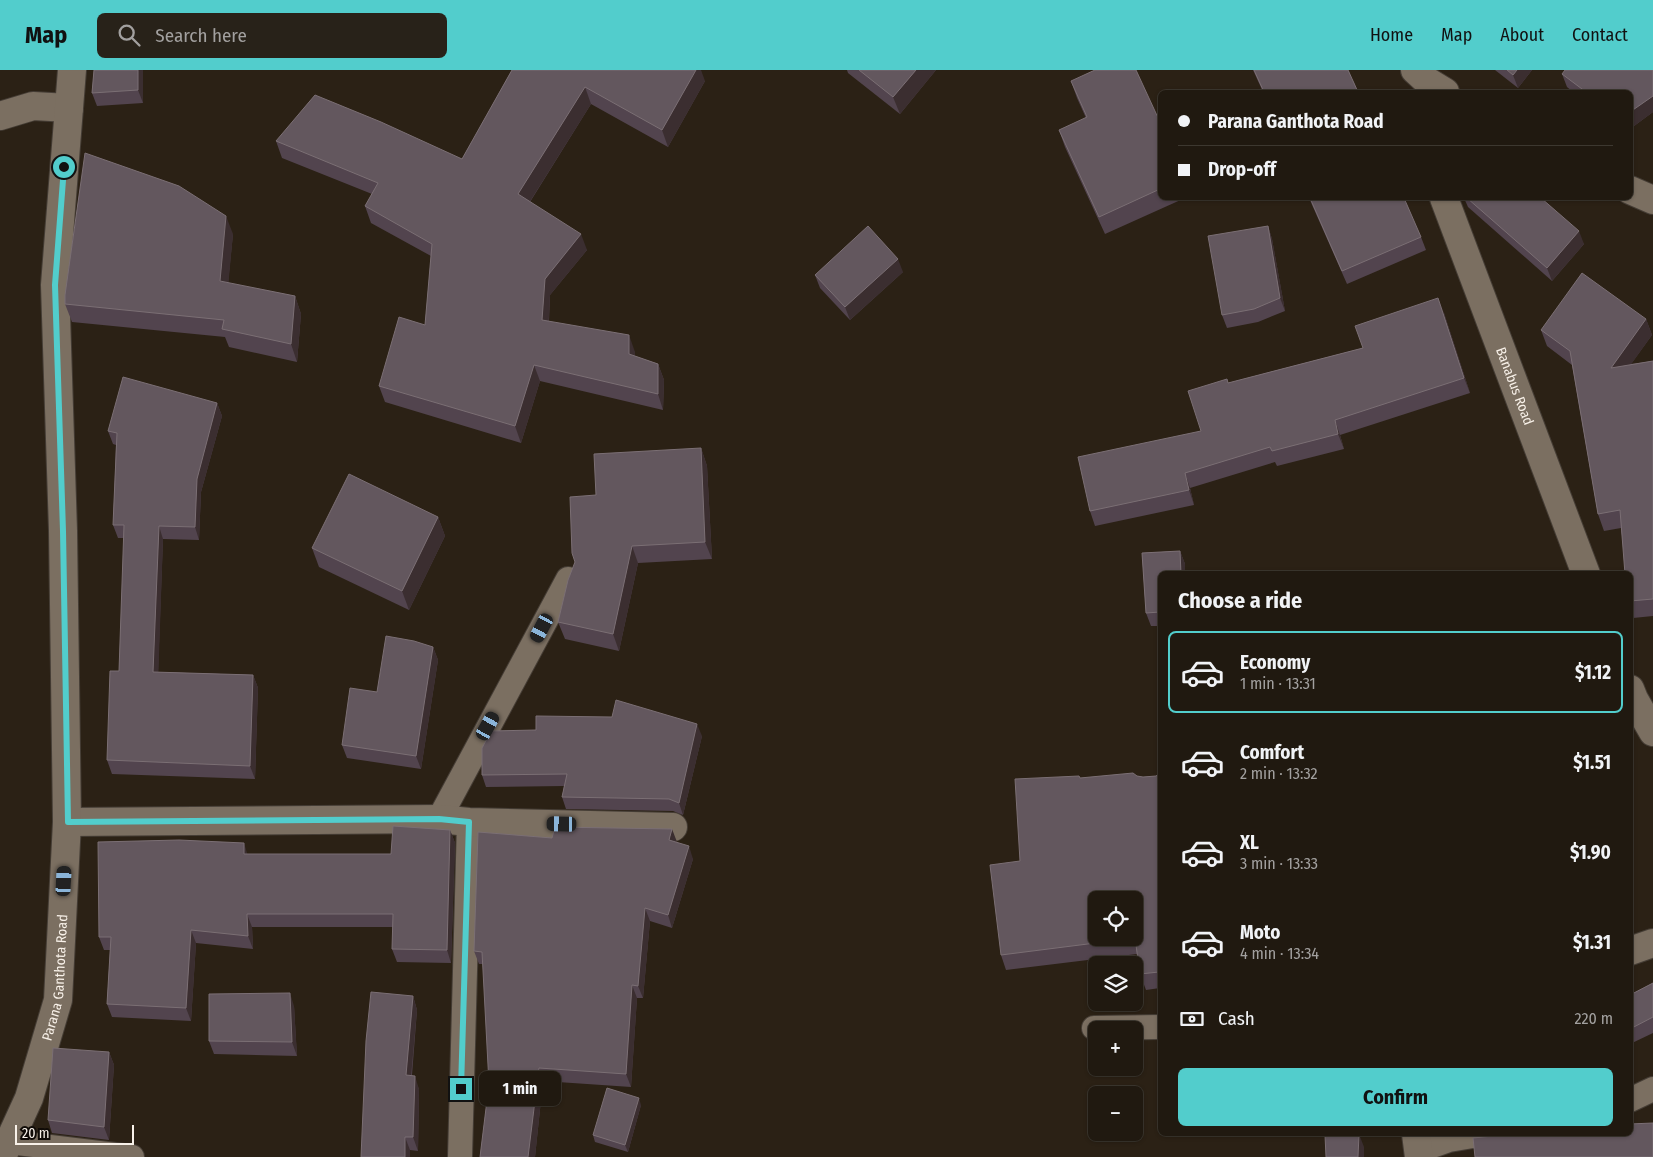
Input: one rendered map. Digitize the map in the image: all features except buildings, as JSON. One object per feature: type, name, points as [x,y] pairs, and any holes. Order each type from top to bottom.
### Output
[{"type":"street","name":"Parana Ganthota Road","points":[[5,1150],[29,1098],[58,1000],[68,822],[63,531],[55,285],[72,70]]},
{"type":"street","points":[[0,116],[33,106],[69,108]]},
{"type":"street","points":[[1633,191],[1653,200]]},
{"type":"street","name":"Banabus Road","points":[[1445,200],[1585,571]]},
{"type":"street","points":[[1633,699],[1653,732]]},
{"type":"street","points":[[68,822],[439,819],[469,822],[673,827]]},
{"type":"street","points":[[1633,950],[1653,943]]},
{"type":"lane","points":[[439,819],[568,579]]},
{"type":"lane","points":[[460,1157],[469,822]]},
{"type":"lane","points":[[1143,1028],[1158,1028]]},
{"type":"lane","points":[[1633,1099],[1653,1089]]},
{"type":"lane","points":[[1418,1147],[1473,1136]]},
{"type":"lane","points":[[5,1150],[132,1157]]},
{"type":"route","points":[[64,167],[55,285],[63,531],[68,822],[439,819],[469,822],[461,1089]]}]
